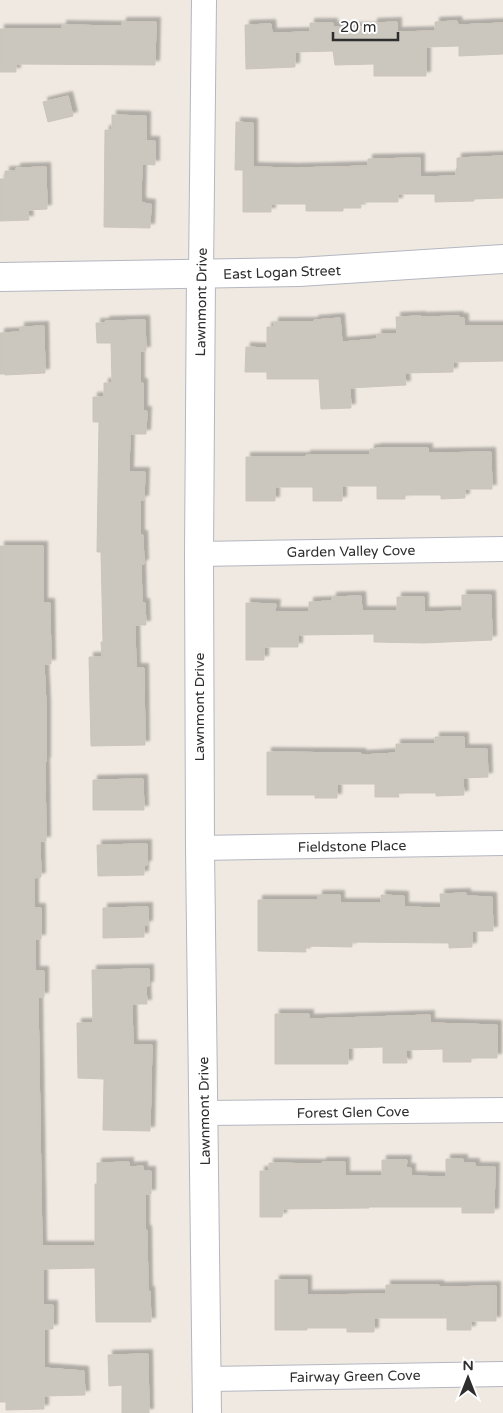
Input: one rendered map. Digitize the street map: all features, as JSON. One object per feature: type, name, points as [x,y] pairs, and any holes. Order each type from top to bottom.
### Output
[{"type":"street","name":"Lawnmont Drive","points":[[204,0],[199,554],[200,848],[207,1413]]},
{"type":"street","name":"East Logan Street","points":[[0,277],[299,272],[503,259]]},
{"type":"street","name":"Garden Valley Cove","points":[[199,554],[503,549]]},
{"type":"street","name":"Fieldstone Place","points":[[200,848],[503,843]]},
{"type":"street","name":"Forest Glen Cove","points":[[204,1114],[503,1110]]},
{"type":"street","name":"Fairway Green Cove","points":[[207,1379],[503,1374]]},
{"type":"building","points":[[457,21],[458,25],[503,23],[503,54],[459,56],[459,46],[426,47],[426,76],[374,76],[374,64],[335,65],[333,51],[295,52],[295,67],[246,69],[245,25],[271,24],[272,33],[310,32],[310,23],[333,23],[333,27],[373,27],[373,23],[397,22],[397,32],[435,31],[435,22]]},
{"type":"building","points":[[122,22],[156,22],[155,65],[16,64],[16,72],[0,72],[0,29],[62,29],[62,25],[122,26]]},
{"type":"building","points":[[68,96],[73,116],[48,122],[43,102]]},
{"type":"building","points":[[112,115],[146,116],[146,141],[155,141],[155,165],[142,164],[141,199],[142,203],[151,204],[150,228],[104,227],[105,130],[112,130]]},
{"type":"building","points":[[236,122],[253,123],[253,167],[368,166],[368,159],[420,158],[420,177],[456,176],[457,158],[503,156],[503,198],[435,202],[435,194],[398,194],[398,202],[360,202],[361,208],[343,208],[343,211],[306,211],[306,204],[271,204],[271,212],[243,212],[243,170],[235,170]]},
{"type":"building","points":[[46,167],[47,209],[28,210],[29,220],[0,221],[0,179],[5,179],[5,171],[16,171],[16,168]]},
{"type":"building","points":[[459,316],[459,318],[464,318],[464,326],[503,326],[503,361],[453,362],[453,372],[405,373],[406,385],[350,388],[351,408],[321,409],[319,379],[267,379],[267,372],[245,372],[246,347],[267,348],[267,327],[274,327],[274,322],[314,322],[314,320],[340,318],[342,342],[377,339],[377,334],[397,334],[396,317]]},
{"type":"building","points":[[145,320],[146,351],[140,351],[140,383],[143,383],[143,411],[147,411],[146,434],[130,434],[129,472],[145,472],[144,500],[140,500],[140,535],[143,535],[144,564],[141,564],[142,603],[145,603],[146,625],[135,625],[136,668],[144,668],[145,745],[91,746],[89,657],[102,657],[101,642],[103,642],[101,552],[97,552],[99,422],[93,422],[93,397],[104,397],[104,383],[112,383],[111,343],[97,343],[96,323]]},
{"type":"building","points":[[44,326],[45,373],[0,374],[0,333],[20,332],[20,327]]},
{"type":"building","points":[[428,448],[428,453],[491,452],[492,489],[465,489],[465,498],[441,499],[441,495],[405,495],[405,499],[377,499],[377,486],[342,486],[342,501],[313,501],[313,487],[275,487],[275,501],[246,501],[246,457],[370,455],[370,449]]},
{"type":"building","points":[[0,546],[43,546],[43,603],[50,603],[51,664],[44,664],[46,704],[46,841],[40,841],[41,877],[34,878],[34,908],[41,908],[41,939],[35,939],[35,971],[44,971],[44,997],[38,997],[42,1246],[95,1246],[97,1163],[129,1162],[129,1167],[143,1166],[143,1171],[151,1171],[151,1194],[145,1194],[145,1230],[147,1230],[148,1291],[150,1291],[151,1322],[96,1322],[95,1268],[43,1269],[43,1305],[53,1305],[53,1329],[44,1329],[44,1368],[84,1371],[85,1395],[44,1396],[44,1409],[6,1410],[6,1402],[0,1402]]},
{"type":"building","points":[[462,595],[491,595],[492,640],[424,643],[374,642],[374,634],[298,635],[298,647],[264,647],[264,660],[246,660],[246,603],[276,604],[275,612],[309,612],[309,602],[332,601],[332,597],[361,596],[362,611],[397,611],[397,597],[424,597],[424,612],[462,611]]},
{"type":"building","points":[[435,737],[464,737],[464,749],[487,749],[488,777],[463,778],[464,795],[436,796],[436,793],[398,793],[399,797],[375,797],[375,784],[337,784],[337,798],[315,798],[315,795],[267,795],[267,752],[361,753],[362,755],[396,753],[396,744],[435,744]]},
{"type":"building","points":[[143,779],[144,810],[93,810],[93,780]]},
{"type":"building","points":[[147,844],[147,865],[144,865],[144,875],[98,876],[97,845]]},
{"type":"building","points":[[466,893],[466,896],[492,897],[493,931],[472,931],[472,947],[449,948],[449,943],[352,942],[352,947],[305,946],[306,952],[258,951],[258,900],[318,900],[318,895],[340,895],[340,903],[381,903],[381,895],[404,896],[404,907],[441,908],[440,894]]},
{"type":"building","points":[[148,907],[148,925],[144,925],[144,937],[103,938],[103,908]]},
{"type":"building","points":[[149,969],[149,986],[146,986],[147,1004],[132,1004],[133,1045],[152,1045],[150,1131],[103,1130],[104,1079],[78,1078],[77,1023],[93,1023],[92,970]]},
{"type":"building","points":[[275,1014],[309,1014],[309,1019],[430,1015],[430,1023],[497,1025],[497,1058],[471,1058],[471,1062],[443,1062],[443,1049],[406,1050],[407,1063],[383,1063],[383,1047],[348,1048],[348,1064],[275,1064]]},
{"type":"building","points":[[446,1159],[463,1159],[463,1163],[475,1163],[475,1167],[495,1167],[494,1213],[462,1213],[462,1207],[369,1207],[283,1209],[282,1217],[260,1217],[260,1171],[269,1171],[269,1163],[322,1164],[322,1162],[345,1162],[345,1176],[382,1176],[382,1160],[407,1160],[406,1168],[411,1168],[411,1176],[446,1177]]},
{"type":"building","points":[[275,1280],[307,1280],[307,1295],[386,1294],[386,1285],[439,1285],[440,1287],[496,1286],[496,1321],[471,1321],[471,1330],[447,1330],[447,1318],[374,1318],[374,1332],[347,1332],[347,1328],[275,1330]]},
{"type":"building","points":[[148,1354],[149,1413],[122,1413],[122,1385],[109,1386],[108,1355]]}]
